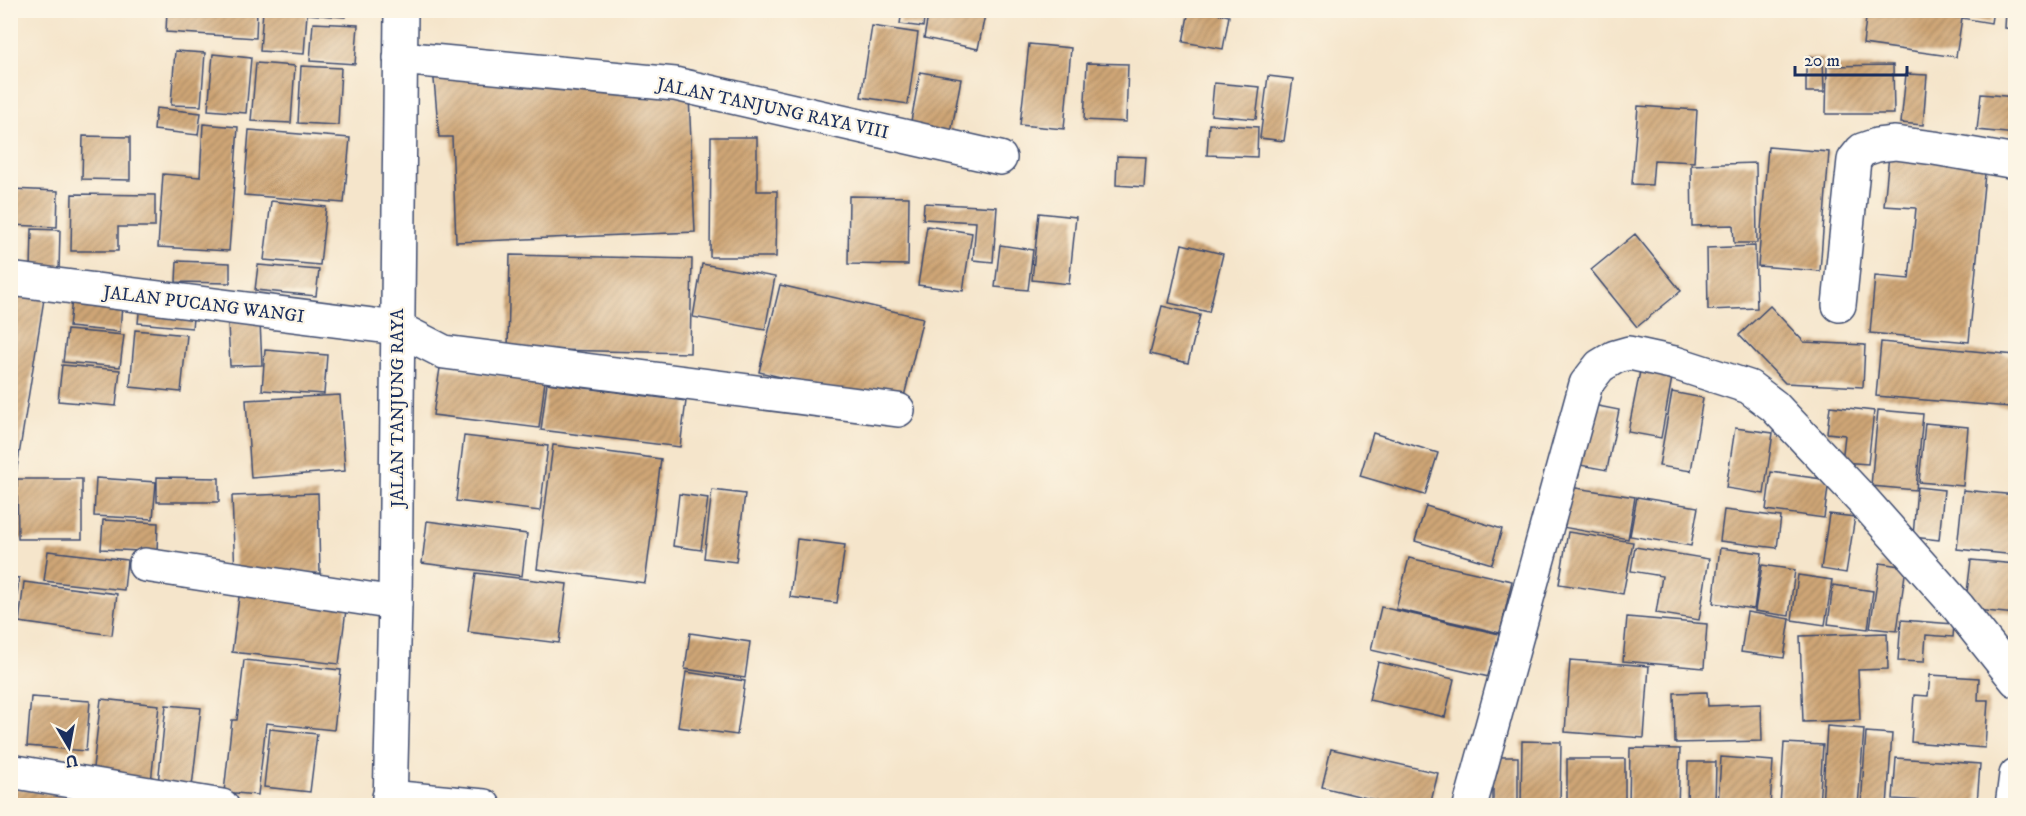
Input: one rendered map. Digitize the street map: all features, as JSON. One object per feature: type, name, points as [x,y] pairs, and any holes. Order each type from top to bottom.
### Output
[{"type":"street","name":"JALAN TANJUNG RAYA","points":[[390,801],[395,603],[401,10]]},
{"type":"street","name":"JALAN TANJUNG RAYA VIII","points":[[400,58],[675,84],[1000,158]]},
{"type":"street","points":[[1839,305],[1854,160],[1862,150],[1876,144],[1895,143],[2016,162]]},
{"type":"street","name":"JALAN PUCANG WANGI","points":[[10,279],[398,328]]},
{"type":"street","points":[[398,328],[444,352],[898,410]]},
{"type":"street","points":[[1470,806],[1586,384],[1600,366],[1615,357],[1629,353],[1686,366],[1749,387],[1774,406],[1862,499],[1958,607],[2016,680]]},
{"type":"street","points":[[145,565],[395,603]]},
{"type":"street","points":[[10,771],[222,806]]},
{"type":"street","points":[[2012,806],[2016,775]]},
{"type":"street","points":[[390,801],[484,806]]},
{"type":"building","points":[[167,10],[257,10],[256,38],[166,32]]},
{"type":"building","points":[[263,10],[346,10],[345,17],[307,14],[304,54],[260,51]]},
{"type":"building","points":[[902,10],[925,10],[923,27],[900,24]]},
{"type":"building","points":[[929,10],[986,10],[978,49],[924,38]]},
{"type":"building","points":[[1189,10],[1202,10],[1229,16],[1223,49],[1183,42]]},
{"type":"building","points":[[1867,10],[1908,10],[1960,18],[1961,10],[1993,10],[1991,23],[1962,18],[1956,57],[1863,44]]},
{"type":"building","points":[[2006,10],[2016,10],[2016,29],[2005,28]]},
{"type":"building","points":[[313,23],[358,25],[355,64],[310,61]]},
{"type":"building","points":[[872,26],[918,33],[908,104],[861,97]]},
{"type":"building","points":[[1029,44],[1071,48],[1064,129],[1020,125]]},
{"type":"building","points":[[175,51],[205,53],[201,106],[171,105]]},
{"type":"building","points":[[213,54],[251,58],[246,113],[208,110]]},
{"type":"building","points":[[1806,57],[1823,57],[1824,92],[1806,92]]},
{"type":"building","points":[[256,63],[295,66],[291,123],[251,121]]},
{"type":"building","points":[[1087,63],[1128,64],[1126,122],[1084,120]]},
{"type":"building","points":[[1893,65],[1894,114],[1826,114],[1827,66]]},
{"type":"building","points":[[301,66],[341,68],[338,125],[298,123]]},
{"type":"building","points":[[433,68],[689,96],[695,232],[456,242],[452,137],[439,137]]},
{"type":"building","points":[[920,72],[961,79],[950,139],[909,132]]},
{"type":"building","points":[[1906,74],[1927,75],[1923,125],[1901,123]]},
{"type":"building","points":[[1268,76],[1293,79],[1284,141],[1260,138]]},
{"type":"building","points":[[1214,83],[1260,87],[1256,119],[1211,115]]},
{"type":"building","points":[[1981,94],[2016,97],[2016,134],[1977,130]]},
{"type":"building","points":[[1638,106],[1697,110],[1694,162],[1654,160],[1652,185],[1632,184]]},
{"type":"building","points":[[156,108],[201,113],[198,135],[154,130]]},
{"type":"building","points":[[203,124],[238,127],[229,251],[158,247],[163,174],[200,177]]},
{"type":"building","points":[[1209,124],[1258,127],[1257,157],[1207,155]]},
{"type":"building","points":[[249,130],[350,138],[344,203],[244,195]]},
{"type":"building","points":[[83,136],[130,137],[130,180],[82,179]]},
{"type":"building","points":[[711,137],[757,137],[757,191],[777,191],[776,257],[710,257]]},
{"type":"building","points":[[1768,147],[1829,152],[1820,271],[1758,266]]},
{"type":"building","points":[[1889,155],[1986,163],[1969,342],[1870,333],[1875,276],[1909,279],[1916,208],[1884,206]]},
{"type":"building","points":[[1117,156],[1146,157],[1144,187],[1116,185]]},
{"type":"building","points":[[1756,163],[1757,243],[1734,243],[1733,225],[1692,226],[1691,165]]},
{"type":"building","points":[[10,189],[58,191],[57,227],[10,225]]},
{"type":"building","points":[[72,194],[155,195],[155,227],[118,227],[118,251],[71,251]]},
{"type":"building","points":[[849,196],[909,197],[908,265],[848,264]]},
{"type":"building","points":[[271,201],[326,207],[320,265],[264,260]]},
{"type":"building","points":[[924,203],[997,207],[993,262],[973,260],[976,222],[923,219]]},
{"type":"building","points":[[1039,213],[1076,217],[1069,284],[1032,280]]},
{"type":"building","points":[[927,226],[972,233],[963,291],[918,285]]},
{"type":"building","points":[[32,229],[60,230],[59,272],[31,271]]},
{"type":"building","points":[[1635,234],[1681,291],[1637,327],[1591,270]]},
{"type":"building","points":[[1182,244],[1223,254],[1209,312],[1169,303]]},
{"type":"building","points":[[1000,245],[1033,250],[1028,290],[995,287]]},
{"type":"building","points":[[1755,246],[1757,308],[1708,310],[1707,248]]},
{"type":"building","points":[[510,255],[692,259],[690,353],[508,349]]},
{"type":"building","points":[[177,261],[230,263],[230,283],[176,282]]},
{"type":"building","points":[[702,264],[775,277],[765,330],[693,317]]},
{"type":"building","points":[[258,265],[319,270],[316,296],[255,290]]},
{"type":"building","points":[[780,285],[923,318],[902,405],[759,372]]},
{"type":"building","points":[[10,294],[44,299],[12,499],[10,499]]},
{"type":"building","points":[[72,299],[122,303],[120,332],[69,327]]},
{"type":"building","points":[[140,304],[194,309],[192,328],[138,323]]},
{"type":"building","points":[[1162,306],[1200,315],[1188,363],[1150,354]]},
{"type":"building","points":[[1770,306],[1804,342],[1865,345],[1863,387],[1785,383],[1739,335]]},
{"type":"building","points":[[260,322],[262,365],[230,366],[228,323]]},
{"type":"building","points":[[67,330],[124,335],[120,367],[63,362]]},
{"type":"building","points":[[135,330],[187,335],[181,392],[130,387]]},
{"type":"building","points":[[1881,342],[2015,355],[2010,407],[1876,396]]},
{"type":"building","points":[[265,350],[327,355],[324,394],[262,390]]},
{"type":"building","points":[[62,365],[120,370],[116,406],[58,401]]},
{"type":"building","points":[[1641,366],[1673,372],[1661,438],[1628,432]]},
{"type":"building","points":[[440,368],[545,381],[539,428],[433,415]]},
{"type":"building","points":[[547,383],[686,401],[680,447],[541,430]]},
{"type":"building","points":[[1672,392],[1703,398],[1691,471],[1659,466]]},
{"type":"building","points":[[340,395],[345,471],[251,478],[246,400]]},
{"type":"building","points":[[1593,405],[1619,410],[1607,470],[1569,463]]},
{"type":"building","points":[[1830,406],[1874,411],[1868,464],[1842,462],[1845,435],[1827,433]]},
{"type":"building","points":[[1878,410],[1923,414],[1916,490],[1871,486]]},
{"type":"building","points":[[1925,423],[1968,427],[1963,486],[1919,482]]},
{"type":"building","points":[[1735,428],[1773,433],[1764,494],[1726,488]]},
{"type":"building","points":[[1373,433],[1438,453],[1425,495],[1360,476]]},
{"type":"building","points":[[464,436],[548,446],[540,511],[456,501]]},
{"type":"building","points":[[553,445],[661,459],[645,583],[537,569]]},
{"type":"building","points":[[1771,472],[1829,480],[1824,518],[1766,510]]},
{"type":"building","points":[[157,477],[219,478],[219,502],[157,502]]},
{"type":"building","points":[[96,478],[156,482],[153,519],[94,516]]},
{"type":"building","points":[[17,479],[82,479],[82,539],[18,539]]},
{"type":"building","points":[[1569,487],[1635,497],[1628,539],[1562,527]]},
{"type":"building","points":[[1917,487],[1944,490],[1939,540],[1913,537]]},
{"type":"building","points":[[712,490],[745,494],[736,562],[704,558]]},
{"type":"building","points":[[1963,490],[2016,495],[2016,555],[1957,549]]},
{"type":"building","points":[[318,493],[320,573],[235,575],[232,496]]},
{"type":"building","points":[[679,494],[708,498],[701,550],[673,546]]},
{"type":"building","points":[[1637,497],[1698,507],[1691,546],[1630,536]]},
{"type":"building","points":[[1426,506],[1502,529],[1492,564],[1415,541]]},
{"type":"building","points":[[1724,510],[1781,517],[1777,548],[1720,541]]},
{"type":"building","points":[[1829,514],[1855,517],[1846,573],[1821,569]]},
{"type":"building","points":[[103,520],[158,523],[157,552],[101,549]]},
{"type":"building","points":[[427,521],[527,534],[522,576],[422,563]]},
{"type":"building","points":[[1568,532],[1633,542],[1623,594],[1559,584]]},
{"type":"building","points":[[797,539],[845,545],[837,603],[790,597]]},
{"type":"building","points":[[1635,547],[1709,559],[1699,620],[1656,613],[1662,576],[1631,571]]},
{"type":"building","points":[[1720,548],[1762,553],[1754,609],[1713,603]]},
{"type":"building","points":[[48,551],[127,560],[124,590],[44,581]]},
{"type":"building","points":[[1409,558],[1512,581],[1500,633],[1396,609]]},
{"type":"building","points":[[1971,560],[2016,564],[2016,614],[1965,609]]},
{"type":"building","points":[[1880,563],[1906,567],[1897,631],[1870,628]]},
{"type":"building","points":[[1762,565],[1795,570],[1789,616],[1755,611]]},
{"type":"building","points":[[476,573],[567,584],[559,643],[468,632]]},
{"type":"building","points":[[1798,575],[1832,580],[1825,625],[1792,620]]},
{"type":"building","points":[[10,577],[19,578],[12,637],[10,637]]},
{"type":"building","points":[[24,582],[117,594],[112,635],[19,622]]},
{"type":"building","points":[[1833,585],[1873,591],[1868,629],[1828,624]]},
{"type":"building","points":[[240,589],[347,602],[339,664],[232,652]]},
{"type":"building","points":[[1381,607],[1499,634],[1489,677],[1371,650]]},
{"type":"building","points":[[1747,612],[1790,619],[1784,658],[1741,652]]},
{"type":"building","points":[[1627,617],[1707,624],[1704,668],[1623,661]]},
{"type":"building","points":[[1901,620],[1954,624],[1953,637],[1926,635],[1924,662],[1898,661]]},
{"type":"building","points":[[690,633],[750,642],[745,678],[685,669]]},
{"type":"building","points":[[1887,633],[1888,669],[1858,670],[1860,720],[1803,722],[1800,636]]},
{"type":"building","points":[[244,660],[341,670],[334,730],[266,723],[258,795],[224,792],[232,720],[237,720]]},
{"type":"building","points":[[1570,660],[1649,666],[1644,738],[1565,732]]},
{"type":"building","points":[[1378,662],[1454,679],[1445,717],[1369,700]]},
{"type":"building","points":[[686,672],[745,681],[737,735],[678,727]]},
{"type":"building","points":[[1930,675],[1979,678],[1978,700],[1988,700],[1985,748],[1911,742],[1914,695],[1928,696]]},
{"type":"building","points":[[1707,692],[1708,706],[1761,704],[1762,741],[1675,743],[1674,693]]},
{"type":"building","points":[[31,697],[90,701],[86,751],[27,746]]},
{"type":"building","points":[[101,699],[159,705],[151,783],[92,776]]},
{"type":"building","points":[[166,705],[201,708],[192,787],[158,784]]},
{"type":"building","points":[[1827,726],[1864,729],[1858,806],[1822,806]]},
{"type":"building","points":[[270,729],[317,734],[310,792],[264,787]]},
{"type":"building","points":[[1866,732],[1892,734],[1887,806],[1861,806]]},
{"type":"building","points":[[1522,741],[1561,742],[1560,806],[1521,806]]},
{"type":"building","points":[[1784,743],[1823,745],[1819,806],[1780,806]]},
{"type":"building","points":[[1630,748],[1680,749],[1678,806],[1629,806]]},
{"type":"building","points":[[1331,749],[1438,773],[1430,806],[1399,806],[1322,787]]},
{"type":"building","points":[[1493,757],[1518,757],[1518,806],[1493,806]]},
{"type":"building","points":[[1721,757],[1773,761],[1770,806],[1718,806]]},
{"type":"building","points":[[1896,758],[1980,764],[1977,804],[1893,799]]},
{"type":"building","points":[[1567,759],[1625,759],[1625,806],[1567,806]]},
{"type":"building","points":[[1688,762],[1716,762],[1715,806],[1687,806]]},
{"type":"building","points":[[10,787],[104,804],[104,806],[10,806]]}]
